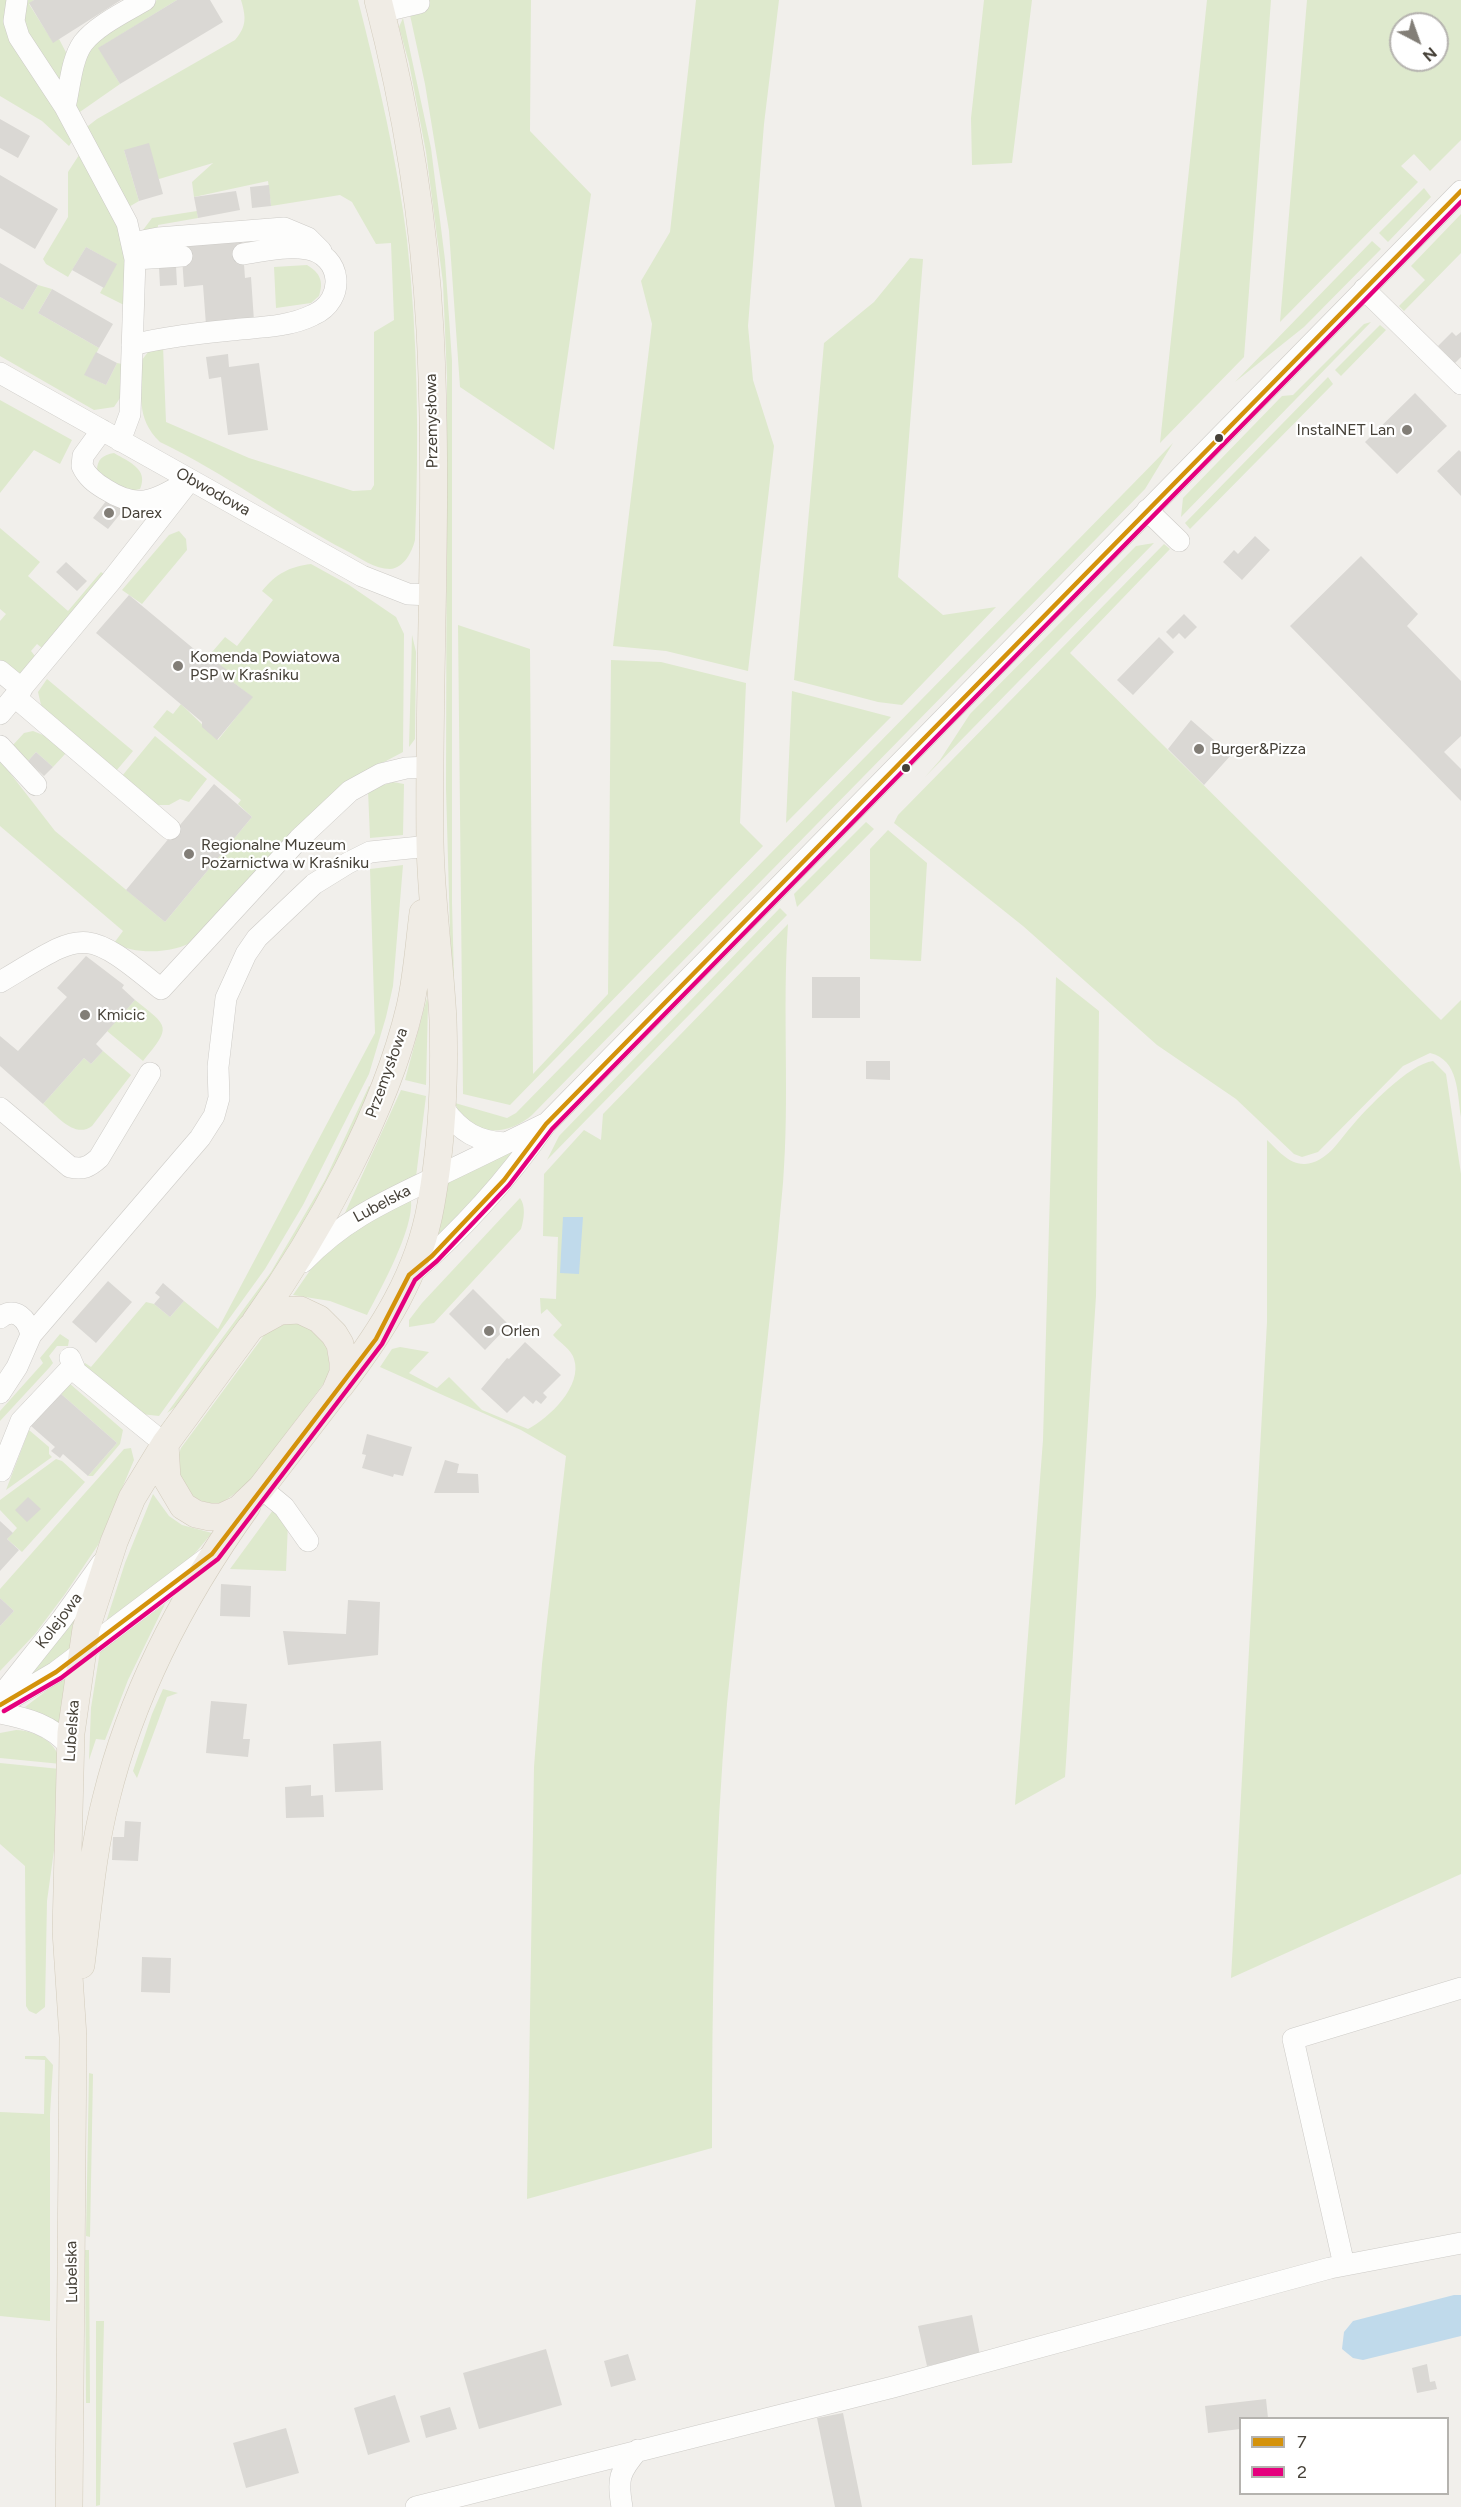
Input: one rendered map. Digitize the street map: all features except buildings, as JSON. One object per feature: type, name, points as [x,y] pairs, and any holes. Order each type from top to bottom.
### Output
[{"type":"main road","name":"Przemysłowa","points":[[379,6],[402,110],[425,259],[431,370],[430,846],[442,1018],[444,1109],[426,1228],[409,1275]]},
{"type":"main road","name":"Przemysłowa","points":[[284,1281],[358,1148],[394,1061],[414,985],[430,846]]},
{"type":"main road","name":"Lubelska","points":[[73,2037],[94,1859],[109,1789],[139,1700],[175,1622],[212,1554],[376,1339],[409,1275]]},
{"type":"main road","name":"Lubelska","points":[[69,2507],[73,2037],[66,1931],[70,1747],[82,1653],[93,1602],[132,1498],[165,1444],[284,1281]]},
{"type":"main road","points":[[251,1327],[270,1315],[292,1309],[300,1310],[319,1319],[334,1334],[342,1353],[343,1373],[335,1392]]},
{"type":"main road","points":[[165,1444],[167,1479],[177,1499],[189,1510],[210,1517],[222,1517],[255,1495]]},
{"type":"street","points":[[17,0],[14,21],[19,37],[65,107],[127,223],[134,251],[130,414],[111,435],[83,456],[82,466],[94,482],[129,502],[147,502],[190,480]]},
{"type":"street","points":[[65,107],[83,44],[118,16],[145,0]]},
{"type":"street","points":[[379,6],[419,3]]},
{"type":"street","name":"Lubelska","points":[[409,1275],[432,1256],[504,1180],[546,1124],[1461,191]]},
{"type":"street","points":[[132,345],[162,338],[276,326],[326,309],[333,301],[336,291],[336,280],[327,258],[308,238],[284,228],[158,238],[134,251]]},
{"type":"street","points":[[243,254],[297,248],[308,249],[327,258]]},
{"type":"street","points":[[134,251],[182,256]]},
{"type":"street","points":[[1364,289],[1461,384]]},
{"type":"street","name":"Obwodowa","points":[[0,373],[380,584],[408,594],[432,595]]},
{"type":"street","points":[[0,714],[190,480]]},
{"type":"street","points":[[1147,510],[1179,541]]},
{"type":"street","points":[[0,671],[18,693],[170,829]]},
{"type":"street","points":[[0,746],[36,785]]},
{"type":"street","points":[[0,982],[61,945],[81,940],[99,943],[120,955],[160,989],[299,839],[350,791],[381,774],[406,768],[431,767]]},
{"type":"street","points":[[0,1393],[17,1367],[31,1335],[200,1138],[214,1116],[219,1098],[218,1067],[226,998],[246,954],[257,938],[314,884],[348,863],[370,852],[430,846]]},
{"type":"street","points":[[0,1108],[70,1167],[81,1169],[91,1166],[99,1158],[150,1073]]},
{"type":"street","points":[[444,1109],[461,1129],[480,1141],[507,1143]]},
{"type":"street","name":"Lubelska","points":[[284,1281],[324,1240],[353,1219],[546,1124]]},
{"type":"street","points":[[0,1318],[12,1313],[21,1315],[29,1323],[31,1335]]},
{"type":"street","points":[[1,1471],[21,1421],[71,1363],[165,1444]]},
{"type":"street","points":[[255,1495],[284,1507],[308,1541]]},
{"type":"street","name":"Kolejowa","points":[[0,1697],[62,1619],[114,1542]]},
{"type":"street","name":"Kolejowa","points":[[0,1706],[34,1687],[82,1653],[212,1554]]},
{"type":"street","points":[[0,1713],[45,1727],[63,1738],[70,1747]]},
{"type":"street","points":[[1344,2265],[1293,2038],[1461,1988]]},
{"type":"street","points":[[416,2507],[893,2387],[1344,2265],[1461,2243]]},
{"type":"street","points":[[622,2507],[618,2482],[621,2472],[638,2450]]},
{"type":"street","points":[[588,2462],[599,2467],[618,2482]]},
{"type":"green space","points":[[0,0],[10,0],[75,137],[69,146],[42,121],[0,96]]},
{"type":"green space","points":[[23,0],[34,0],[29,4],[53,42],[59,39],[71,62],[62,92],[23,28]]},
{"type":"green space","points":[[157,0],[177,0],[99,48],[120,84],[77,114],[71,105],[94,41]]},
{"type":"green space","points":[[241,0],[358,0],[380,89],[398,179],[407,240],[413,315],[417,428],[415,540],[407,559],[395,568],[379,567],[362,560],[208,467],[160,442],[152,433],[143,414],[142,360],[148,352],[163,346],[166,422],[249,458],[353,491],[371,490],[374,485],[374,332],[394,320],[391,243],[376,244],[352,202],[340,195],[271,206],[268,181],[194,197],[192,182],[213,163],[159,179],[124,150],[139,201],[127,208],[87,131],[88,126],[97,119],[235,40],[242,30],[244,21]]},
{"type":"green space","points":[[418,0],[531,0],[530,131],[591,194],[554,450],[460,387],[449,231],[425,84],[410,15]]},
{"type":"green space","points":[[696,0],[779,0],[764,124],[748,326],[753,380],[774,446],[748,671],[666,651],[613,646],[652,324],[641,281],[670,232]]},
{"type":"green space","points":[[984,0],[1032,0],[1012,163],[972,165],[971,118]]},
{"type":"green space","points":[[1207,0],[1271,0],[1244,357],[1160,443]]},
{"type":"green space","points":[[1307,0],[1461,0],[1461,140],[1430,171],[1414,154],[1401,166],[1418,182],[1280,322]]},
{"type":"green space","points":[[403,18],[431,148],[445,260],[452,361],[452,903],[457,1092],[452,1089],[453,1037],[446,789],[447,378],[443,283],[426,152],[409,63],[399,27]]},
{"type":"green space","points":[[81,152],[113,210],[125,246],[124,305],[100,293],[116,264],[86,247],[68,277],[46,264],[43,259],[68,217],[68,172]]},
{"type":"green space","points":[[1424,188],[1431,197],[1388,242],[1379,233]]},
{"type":"green space","points":[[197,211],[198,218],[158,225],[158,232],[146,234],[143,230],[152,218]]},
{"type":"green space","points":[[1461,214],[1461,253],[1404,311],[1399,306],[1425,280],[1411,266]]},
{"type":"green space","points":[[1372,241],[1381,249],[1304,327],[1235,382]]},
{"type":"green space","points":[[910,258],[923,259],[898,577],[943,615],[996,607],[902,705],[878,702],[794,680],[824,343],[874,302]]},
{"type":"green space","points":[[307,265],[320,278],[319,296],[311,303],[276,308],[274,267]]},
{"type":"green space","points":[[38,285],[52,289],[38,313],[99,348],[85,375],[106,385],[117,363],[122,364],[120,398],[114,407],[94,410],[0,356],[0,297],[23,310]]},
{"type":"green space","points":[[1371,322],[1181,517],[1183,498],[1282,396],[1293,395],[1364,324]]},
{"type":"green space","points":[[1380,325],[1386,330],[1341,376],[1335,370]]},
{"type":"green space","points":[[1328,377],[1333,384],[1190,529],[1185,523]]},
{"type":"green space","points":[[0,400],[72,440],[60,464],[34,450],[0,493]]},
{"type":"green space","points":[[1173,443],[1145,489],[532,1115],[512,1127],[489,1130],[469,1123],[461,1115],[455,1103],[507,1118],[516,1113]]},
{"type":"green space","points":[[114,453],[140,471],[142,482],[140,489],[127,492],[97,471],[101,458]]},
{"type":"green space","points":[[0,528],[40,562],[28,576],[68,611],[101,572],[104,574],[42,648],[37,644],[31,651],[35,656],[19,675],[0,664],[0,621],[6,614],[0,609]]},
{"type":"green space","points":[[179,531],[186,539],[187,550],[142,604],[122,590],[169,535]]},
{"type":"green space","points":[[1154,543],[925,777],[940,760],[970,714],[1136,546]]},
{"type":"green space","points":[[1164,544],[1170,549],[1070,653],[1441,1020],[1461,1000],[1461,1117],[1457,1088],[1451,1070],[1447,1063],[1430,1053],[1403,1066],[1318,1152],[1302,1157],[1294,1154],[1236,1099],[1157,1045],[1023,926],[894,823],[898,815]]},
{"type":"green space","points":[[311,564],[349,585],[396,617],[404,634],[403,752],[369,770],[195,940],[176,948],[154,951],[133,950],[114,943],[123,931],[0,826],[0,760],[55,831],[165,922],[252,817],[238,804],[241,800],[153,727],[167,710],[173,714],[181,704],[218,740],[252,697],[230,680],[229,672],[212,659],[206,659],[225,637],[237,646],[273,600],[262,591],[278,575],[296,567]]},
{"type":"green space","points":[[458,625],[530,649],[533,1074],[608,994],[611,660],[661,662],[746,683],[740,823],[763,846],[510,1105],[463,1094]]},
{"type":"green space","points":[[412,635],[416,652],[415,739],[409,747]]},
{"type":"green space","points":[[47,679],[133,751],[116,771],[42,709],[38,692]]},
{"type":"green space","points":[[792,691],[891,717],[786,823]]},
{"type":"green space","points":[[33,731],[48,737],[66,753],[53,767],[36,752],[28,761],[13,745],[24,733]]},
{"type":"green space","points":[[155,736],[207,779],[189,802],[180,799],[169,805],[157,805],[122,776]]},
{"type":"green space","points":[[393,782],[404,784],[403,835],[370,838],[368,790]]},
{"type":"green space","points":[[866,822],[874,829],[797,907],[794,894]]},
{"type":"green space","points":[[888,830],[927,863],[921,961],[870,959],[870,849]]},
{"type":"green space","points":[[403,865],[393,986],[369,1074],[303,1205],[265,1269],[159,1416],[141,1414],[83,1365],[85,1363],[91,1367],[146,1302],[154,1304],[170,1317],[184,1301],[218,1329],[375,1033],[370,869]]},
{"type":"green space","points":[[780,908],[787,915],[547,1160],[559,1136]]},
{"type":"green space","points":[[788,924],[783,1183],[727,1704],[719,1815],[713,1981],[712,2148],[527,2199],[534,1767],[542,1664],[566,1456],[521,1430],[380,1367],[392,1349],[400,1347],[429,1352],[409,1373],[437,1388],[449,1377],[482,1410],[528,1429],[554,1409],[569,1390],[574,1380],[575,1369],[571,1352],[553,1335],[562,1325],[547,1309],[541,1314],[540,1298],[556,1299],[558,1237],[543,1236],[544,1174],[584,1130],[601,1140],[603,1114]]},
{"type":"green space","points":[[1056,977],[1099,1011],[1096,1296],[1065,1777],[1015,1805],[1043,1440]]},
{"type":"green space","points":[[427,998],[428,1003],[426,1085],[405,1080]]},
{"type":"green space","points":[[135,1000],[155,1016],[163,1027],[159,1040],[143,1061],[107,1031]]},
{"type":"green space","points":[[103,1051],[131,1075],[92,1126],[79,1130],[73,1128],[60,1120],[43,1104],[84,1058],[91,1064]]},
{"type":"green space","points":[[1433,1061],[1446,1074],[1461,1174],[1461,1874],[1231,1978],[1267,1322],[1267,1140],[1284,1156],[1299,1164],[1320,1159],[1389,1088],[1412,1070]]},
{"type":"green space","points":[[369,1086],[376,1088],[360,1123],[280,1267],[177,1406],[167,1413],[271,1272],[325,1180]]},
{"type":"green space","points":[[401,1090],[426,1096],[416,1177],[344,1215]]},
{"type":"green space","points":[[518,1148],[519,1151],[429,1245],[441,1185]]},
{"type":"green space","points":[[520,1198],[524,1209],[521,1229],[434,1323],[409,1327],[409,1320],[422,1303]]},
{"type":"green space","points":[[411,1200],[411,1212],[402,1242],[367,1315],[330,1301],[293,1295],[318,1259],[343,1235]]},
{"type":"green space","points":[[304,1323],[329,1346],[330,1375],[248,1484],[223,1502],[216,1504],[196,1498],[189,1493],[179,1477],[178,1458],[181,1448],[265,1334],[285,1324]]},
{"type":"green space","points":[[60,1334],[69,1340],[68,1346],[57,1346],[49,1356],[53,1363],[0,1421],[0,1411],[43,1363],[40,1358]]},
{"type":"green space","points":[[69,1383],[123,1430],[120,1444],[93,1476],[88,1476],[117,1443],[60,1393]]},
{"type":"green space","points":[[29,1430],[49,1447],[49,1454],[52,1457],[6,1490]]},
{"type":"green space","points":[[131,1448],[134,1460],[98,1545],[35,1634],[0,1671],[0,1626],[14,1611],[0,1598],[0,1589],[124,1449]]},
{"type":"green space","points":[[56,1459],[62,1461],[85,1482],[22,1552],[7,1539],[17,1528],[0,1510],[0,1500]]},
{"type":"green space","points":[[153,1494],[169,1516],[182,1525],[212,1533],[191,1558],[106,1622],[125,1563]]},
{"type":"green space","points":[[276,1506],[288,1523],[286,1571],[230,1569]]},
{"type":"green space","points":[[86,1598],[76,1645],[14,1691]]},
{"type":"green space","points":[[165,1604],[128,1680],[105,1740],[96,1739],[89,1760],[91,1708],[100,1651]]},
{"type":"green space","points":[[71,1672],[65,1727],[25,1707]]},
{"type":"green space","points":[[163,1689],[178,1693],[167,1697],[137,1778],[133,1771]]},
{"type":"green space","points":[[16,1730],[45,1739],[59,1756],[61,1764],[0,1758],[0,1733]]},
{"type":"green space","points":[[0,1763],[60,1769],[60,1807],[47,1901],[45,2007],[36,2014],[29,2011],[26,2006],[25,1866],[0,1844]]},
{"type":"green space","points":[[25,2056],[45,2056],[53,2065],[50,2114],[50,2321],[0,2316],[0,2112],[44,2114],[45,2060],[25,2059]]},
{"type":"green space","points":[[89,2073],[93,2074],[90,2237],[86,2236]]},
{"type":"green space","points":[[85,2250],[89,2250],[90,2403],[86,2403]]},
{"type":"green space","points":[[96,2321],[104,2321],[100,2505],[96,2506]]},
{"type":"water","points":[[563,1217],[583,1217],[579,1274],[560,1273]]},
{"type":"water","points":[[1461,2295],[1461,2336],[1363,2360],[1353,2358],[1342,2349],[1344,2332],[1353,2321]]},
{"type":"transit line","name":"7","points":[[0,1705],[56,1672],[212,1554],[376,1339],[409,1275],[432,1256],[504,1180],[546,1124],[1461,191]]},
{"type":"transit line","name":"2","points":[[4,1711],[61,1678],[218,1559],[382,1344],[415,1280],[437,1261],[509,1185],[552,1129],[1461,202]]},
{"type":"place","name":"InstalNET Lan","points":[[1407,430]]},
{"type":"place","name":"Darex","points":[[109,513]]},
{"type":"place","name":"Komenda Powiatowa PSP w Kraśniku","points":[[178,666]]},
{"type":"place","name":"Burger&Pizza","points":[[1199,749]]},
{"type":"place","name":"Regionalne Muzeum Pożarnictwa w Kraśniku","points":[[189,854]]},
{"type":"place","name":"Kmicic","points":[[85,1015]]},
{"type":"place","name":"Orlen","points":[[489,1331]]}]
